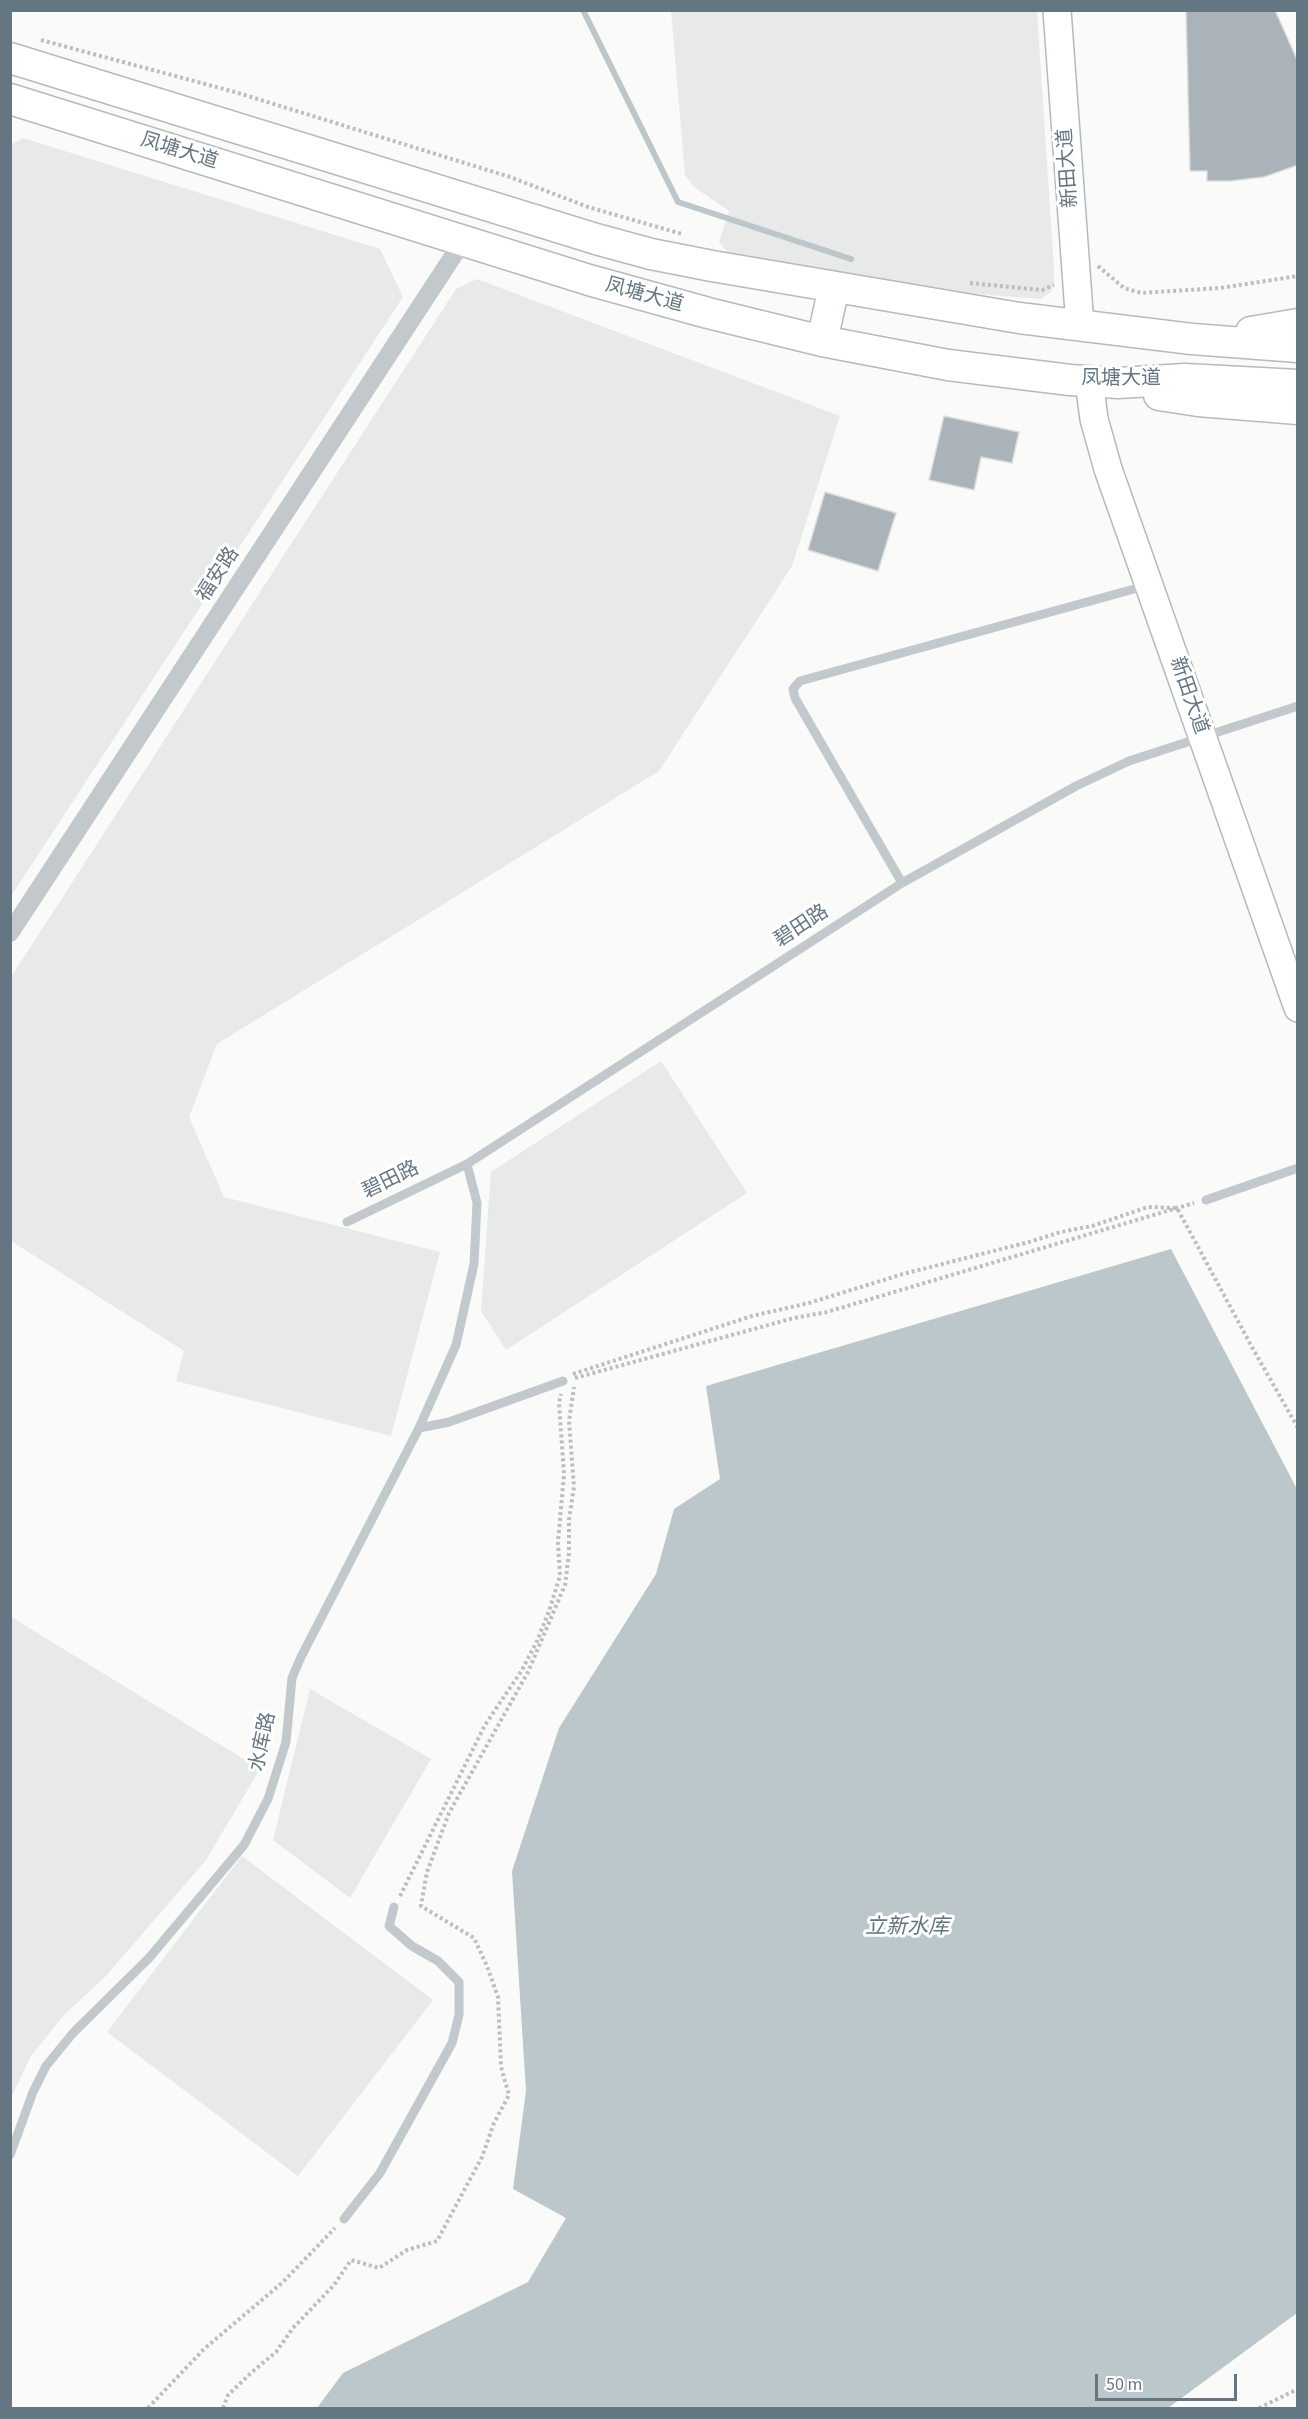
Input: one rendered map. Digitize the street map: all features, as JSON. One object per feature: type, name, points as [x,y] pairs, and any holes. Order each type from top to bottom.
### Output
[{"type":"main road","name":"凤塘大道","points":[[10,58],[596,239],[702,264],[1080,326],[1192,339],[1298,347]]},
{"type":"main road","name":"凤塘大道","points":[[15,102],[611,287],[822,341],[948,365],[1089,381],[1118,383],[1185,379],[1298,385]]},
{"type":"main road","points":[[822,341],[834,286]]},
{"type":"main road","points":[[1192,339],[1298,324]]},
{"type":"main road","points":[[1118,383],[1174,398],[1298,409]]},
{"type":"street","name":"新田大道","points":[[1057,10],[1080,326]]},
{"type":"street","name":"福安路","points":[[10,933],[463,241]]},
{"type":"street","name":"新田大道","points":[[1089,381],[1100,443],[1298,1008]]},
{"type":"lane","points":[[902,883],[795,698],[794,689],[800,681],[1149,585]]},
{"type":"lane","name":"碧田路","points":[[347,1222],[467,1164],[902,883],[1076,786],[1129,761],[1298,706]]},
{"type":"lane","name":"水库路","points":[[10,2155],[33,2092],[46,2066],[74,2033],[150,1958],[244,1845],[268,1799],[286,1742],[292,1678],[419,1428],[456,1345],[474,1263],[477,1203],[467,1164]]},
{"type":"lane","points":[[1206,1200],[1298,1168]]},
{"type":"lane","points":[[419,1428],[450,1422],[563,1381]]},
{"type":"lane","points":[[344,2219],[380,2173],[452,2043],[459,2015],[459,1982],[438,1961],[412,1946],[389,1926],[394,1907]]},
{"type":"path","points":[[33,38],[235,92],[510,177],[588,207],[685,234]]},
{"type":"path","points":[[1087,267],[1099,266],[1124,288],[1141,293],[1220,288],[1298,276]]},
{"type":"path","points":[[965,283],[1042,290],[1061,283]]},
{"type":"path","points":[[573,1379],[794,1318],[827,1312],[1206,1200]]},
{"type":"path","points":[[223,2409],[228,2395],[276,2352],[293,2328],[334,2285],[351,2260],[379,2268],[407,2250],[437,2241],[482,2157],[494,2123],[509,2095],[501,2067],[498,1997],[474,1938],[421,1906],[427,1872],[449,1813],[528,1672],[564,1585],[574,1486],[569,1421],[574,1391],[573,1372],[752,1316],[809,1303],[903,1274],[1061,1232],[1092,1226],[1149,1207],[1177,1208]]},
{"type":"path","points":[[1177,1208],[1252,1349],[1298,1428]]},
{"type":"path","points":[[394,1907],[484,1725],[522,1670],[549,1611],[560,1576],[558,1542],[564,1474],[559,1403],[563,1381]]},
{"type":"path","points":[[148,2409],[204,2349],[300,2265],[344,2219]]},
{"type":"path","points":[[1259,2409],[1298,2389]]},
{"type":"shaded area","points":[[671,11],[1037,11],[1054,269],[1051,292],[1041,299],[962,293],[734,260],[719,242],[729,211],[694,187],[685,175]]},
{"type":"shaded area","points":[[23,138],[380,249],[403,297],[11,896],[10,145]]},
{"type":"shaded area","points":[[477,279],[840,416],[792,566],[659,771],[217,1044],[189,1117],[224,1197],[440,1252],[391,1436],[176,1381],[184,1351],[11,1241],[11,977],[456,289]]},
{"type":"shaded area","points":[[661,1061],[747,1193],[506,1350],[481,1311],[491,1172]]},
{"type":"shaded area","points":[[11,1617],[260,1769],[206,1860],[106,1976],[64,2015],[31,2056],[11,2098]]},
{"type":"shaded area","points":[[310,1689],[431,1759],[350,1898],[273,1840]]},
{"type":"shaded area","points":[[242,1856],[433,2000],[298,2176],[107,2032]]},
{"type":"water","name":"立新水库","points":[[1171,1249],[1297,1489],[1297,2313],[1168,2408],[317,2408],[343,2373],[528,2282],[566,2218],[513,2189],[526,2091],[512,1871],[559,1728],[656,1574],[674,1509],[720,1479],[706,1386]]},
{"type":"building","points":[[1186,10],[1275,10],[1298,62],[1298,165],[1264,177],[1230,181],[1207,181],[1207,171],[1190,171]]},
{"type":"building","points":[[944,416],[1019,432],[1012,463],[981,457],[974,490],[929,480]]},
{"type":"building","points":[[825,492],[896,513],[878,571],[808,550]]},
{"type":"waterway","points":[[583,10],[678,202],[851,259]]}]
